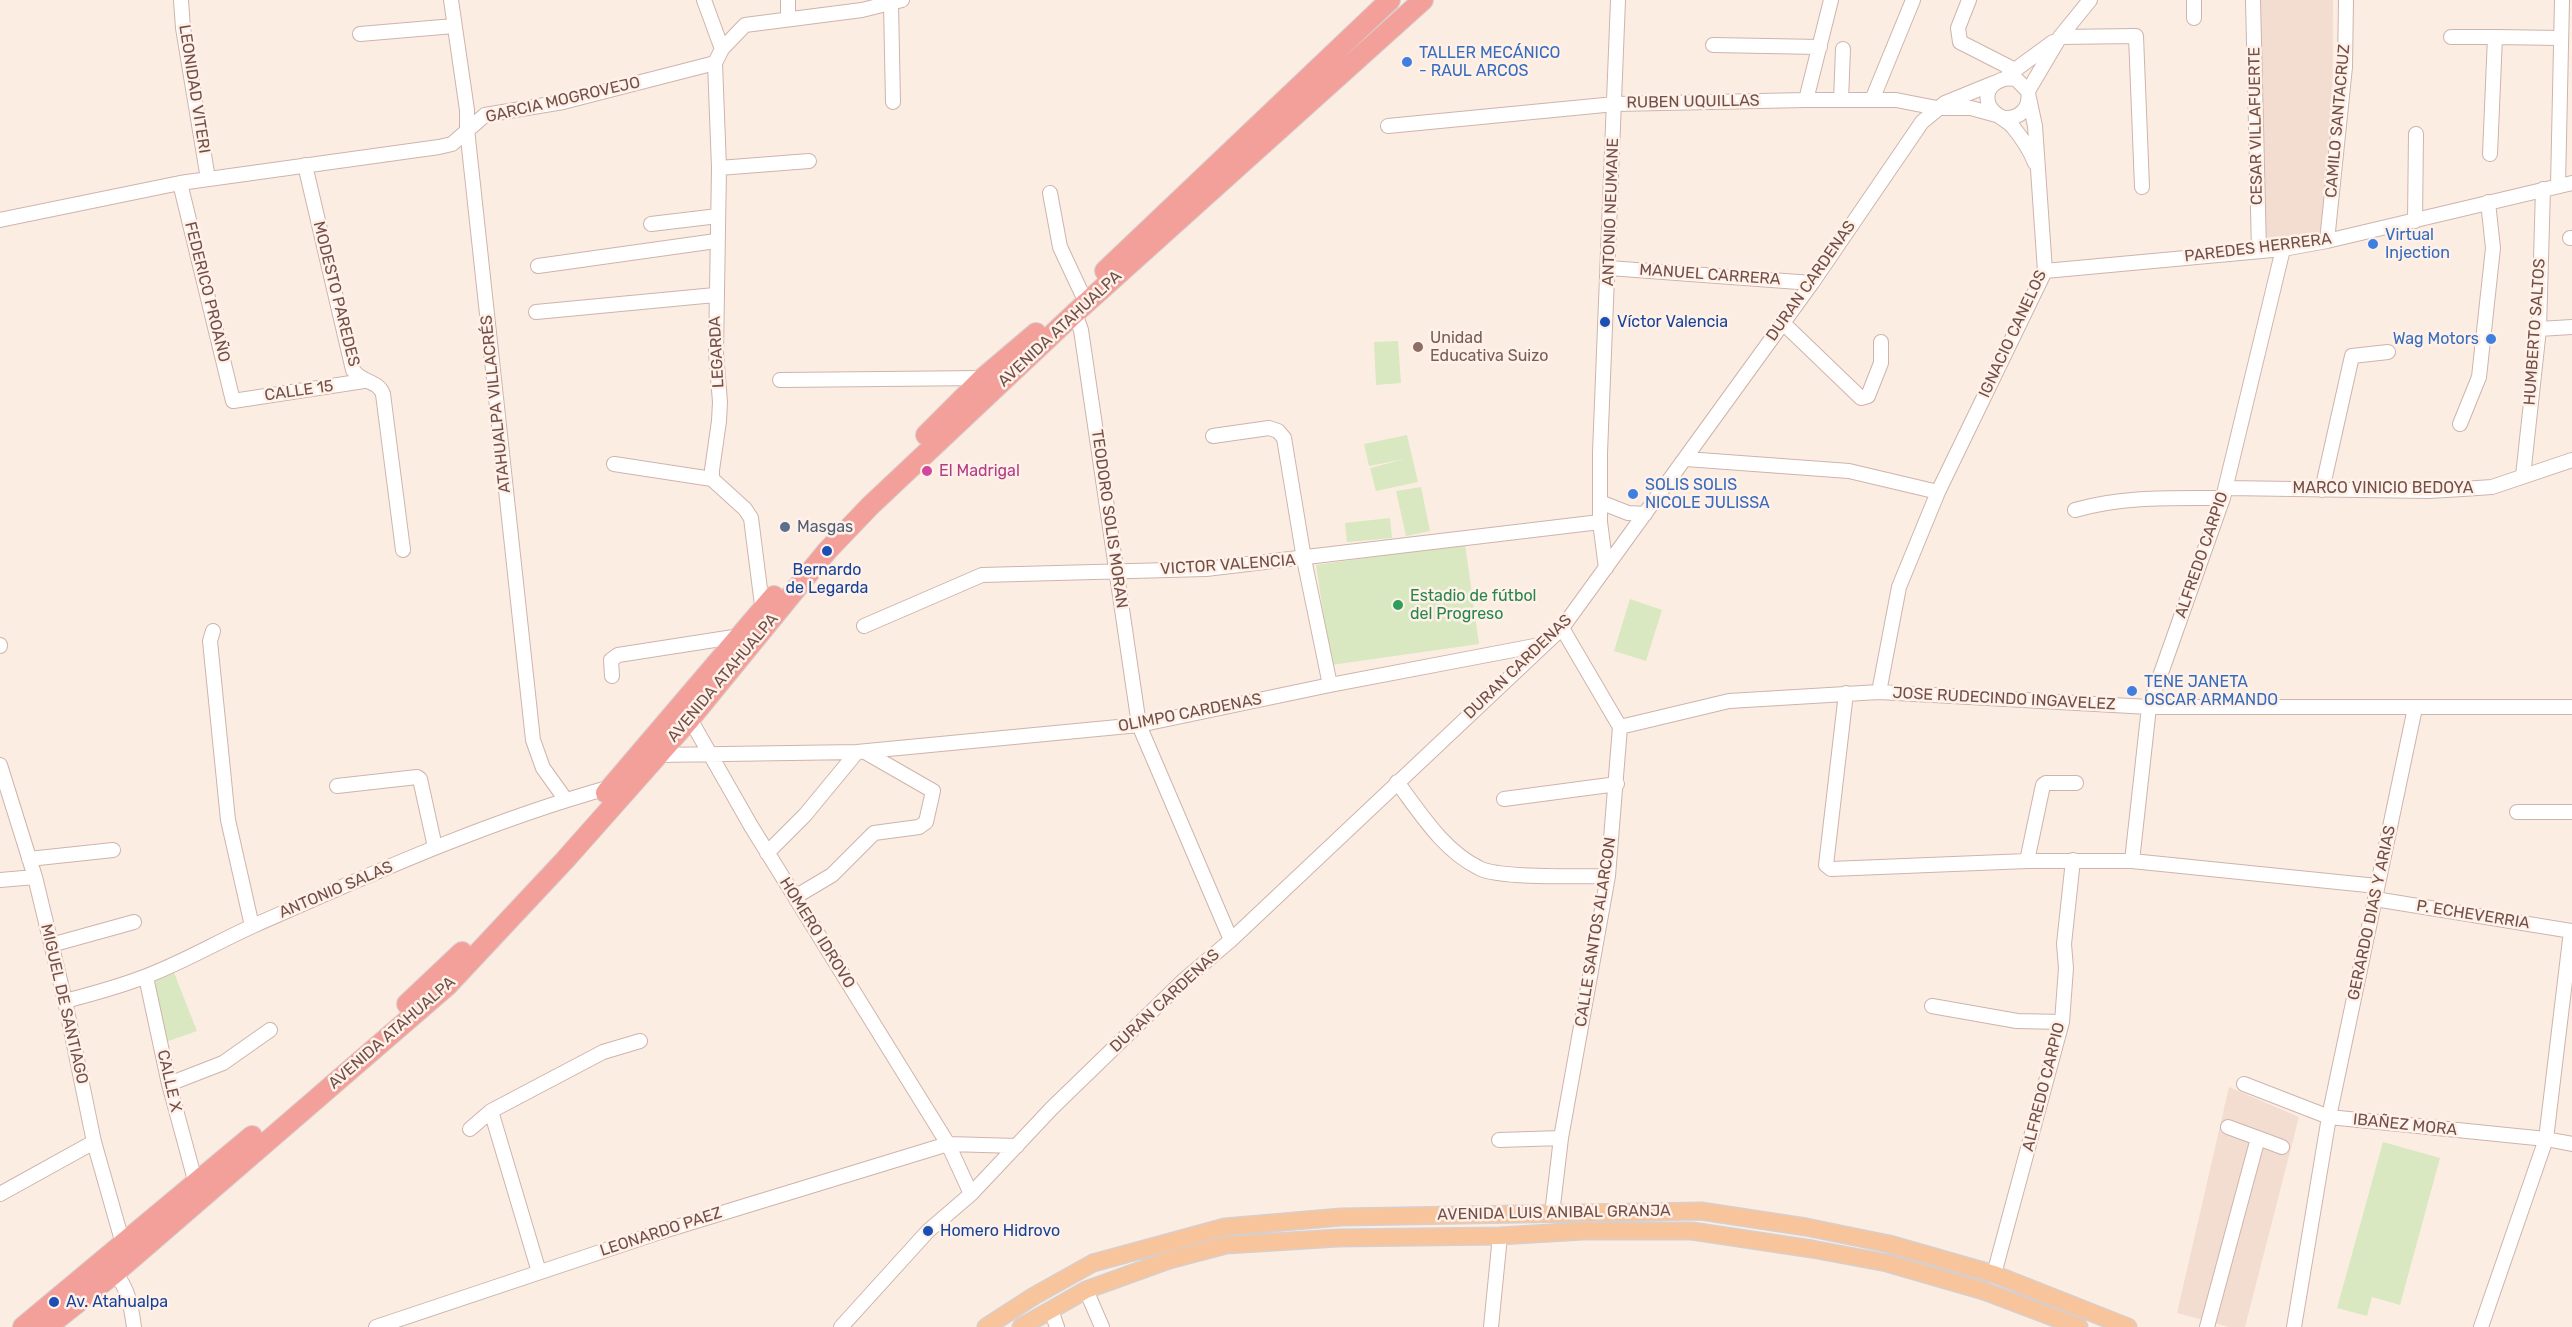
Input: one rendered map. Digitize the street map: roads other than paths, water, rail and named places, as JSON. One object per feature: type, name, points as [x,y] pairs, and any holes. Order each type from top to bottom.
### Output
[{"type":"highway","name":"AVENIDA ATAHUALPA","points":[[23,1327],[372,1035],[450,964],[522,889],[740,636],[766,616],[870,506],[1075,313],[1423,0]]},
{"type":"highway","name":"AVENIDA ATAHUALPA","points":[[47,1327],[116,1273],[447,986],[565,860],[690,719],[766,616],[839,524],[983,378],[1082,294],[1141,234],[1385,1]]},
{"type":"main road","name":"AVENIDA LUIS ANIBAL GRANJA","points":[[986,1327],[1034,1296],[1093,1263],[1225,1227],[1341,1217],[1701,1211],[1806,1227],[1889,1244],[1994,1274],[2128,1327]]},
{"type":"main road","name":"AVENIDA LUIS ANIBAL GRANJA","points":[[1021,1327],[1086,1290],[1169,1260],[1226,1245],[1338,1238],[1500,1236],[1583,1231],[1692,1231],[1887,1263],[1984,1291],[2079,1327]]},
{"type":"street","name":"LEONIDAD VITERI","points":[[181,0],[183,28],[208,179]]},
{"type":"street","name":"ATAHUALPA VILLACRÉS","points":[[451,0],[467,110],[467,129],[533,740],[543,768],[566,800]]},
{"type":"street","points":[[704,0],[722,49]]},
{"type":"street","points":[[788,0],[789,18]]},
{"type":"street","name":"ANTONIO NEUMANE","points":[[1606,568],[1600,522],[1602,377],[1609,268],[1618,0]]},
{"type":"street","points":[[1806,100],[1831,0]]},
{"type":"street","points":[[1872,100],[1912,0]]},
{"type":"street","points":[[1969,0],[1958,28],[1960,42],[2005,77],[2016,79],[2028,95]]},
{"type":"street","points":[[1937,108],[1971,108],[2002,117],[2016,117],[2021,114],[2025,109],[2028,95],[2060,38],[2090,0]]},
{"type":"street","points":[[2194,0],[2194,18]]},
{"type":"street","name":"CESAR VILLAFUERTE","points":[[2253,0],[2259,251]]},
{"type":"street","name":"CAMILO SANTACRUZ","points":[[2327,241],[2345,67],[2346,0]]},
{"type":"street","points":[[2562,0],[2565,184]]},
{"type":"street","points":[[715,63],[722,49],[745,25],[897,2],[893,102]]},
{"type":"street","points":[[360,34],[454,26]]},
{"type":"street","points":[[1937,108],[2005,77],[2060,38],[2136,36],[2142,187]]},
{"type":"street","points":[[2451,37],[2561,38]]},
{"type":"street","points":[[2490,154],[2495,38]]},
{"type":"street","points":[[1713,45],[1820,47]]},
{"type":"street","points":[[1841,100],[1843,49]]},
{"type":"street","name":"GARCIA MOGROVEJO","points":[[0,220],[180,183],[439,147],[452,144],[485,115],[563,102],[715,63]]},
{"type":"street","name":"LEGARDA","points":[[712,479],[711,470],[720,402],[715,295],[718,168],[715,63]]},
{"type":"street","points":[[2002,117],[1994,112],[1988,97],[2005,77]]},
{"type":"street","name":"IGNACIO CANELOS","points":[[1879,692],[1899,587],[1938,492],[2045,271],[2035,126],[2028,95]]},
{"type":"street","name":"RUBEN UQUILLAS","points":[[1388,126],[1615,104],[1872,100],[1911,102],[1937,108]]},
{"type":"street","name":"DURAN CARDENAS","points":[[842,1327],[927,1231],[971,1194],[1052,1108],[1184,980],[1230,940],[1562,628],[1812,283],[1922,122],[1937,108]]},
{"type":"street","name":"IGNACIO CANELOS","points":[[2002,117],[2023,141],[2037,167]]},
{"type":"street","points":[[2415,221],[2416,134]]},
{"type":"street","points":[[718,168],[809,161]]},
{"type":"street","name":"MODESTO PAREDES","points":[[305,165],[353,370],[364,381],[381,387],[383,394],[403,550]]},
{"type":"street","name":"FEDERICO PROAÑO","points":[[180,183],[233,401]]},
{"type":"street","name":"PAREDES HERRERA","points":[[2045,271],[2283,249],[2415,221],[2565,184]]},
{"type":"street","name":"HUMBERTO SALTOS","points":[[2523,476],[2539,328],[2543,189]]},
{"type":"street","points":[[1050,193],[1060,247],[1082,294]]},
{"type":"street","points":[[2460,424],[2479,377],[2493,248],[2488,202]]},
{"type":"street","points":[[651,224],[718,216]]},
{"type":"street","points":[[538,266],[716,241]]},
{"type":"street","name":"ALFREDO CARPIO","points":[[2132,861],[2149,706],[2224,493],[2283,249]]},
{"type":"street","name":"MANUEL CARRERA","points":[[1609,268],[1812,283]]},
{"type":"street","points":[[536,312],[715,295]]},
{"type":"street","name":"TEODORO SOLIS MORAN","points":[[1075,313],[1081,330],[1139,725],[1230,940]]},
{"type":"street","points":[[1782,322],[1861,398],[1868,396],[1881,363],[1881,342]]},
{"type":"street","points":[[2539,328],[2572,327]]},
{"type":"street","points":[[2322,490],[2352,356],[2388,352]]},
{"type":"street","points":[[780,380],[983,378]]},
{"type":"street","name":"CALLE 15","points":[[233,401],[364,381]]},
{"type":"street","points":[[1213,436],[1269,429],[1278,431],[1284,438],[1304,559],[1330,685]]},
{"type":"street","points":[[1686,459],[1849,471],[1938,492]]},
{"type":"street","name":"MARCO VINICIO BEDOYA","points":[[2075,510],[2134,498],[2224,493],[2322,490],[2428,491],[2492,487],[2572,460]]},
{"type":"street","points":[[614,464],[712,479],[745,509],[751,518],[766,616]]},
{"type":"street","points":[[1600,502],[1628,513],[1645,514]]},
{"type":"street","name":"VICTOR VALENCIA","points":[[864,626],[982,575],[1206,569],[1600,522]]},
{"type":"street","points":[[1562,628],[1620,727]]},
{"type":"street","points":[[213,631],[210,641],[228,820],[252,926]]},
{"type":"street","points":[[612,676],[611,660],[618,656],[740,636]]},
{"type":"street","name":"OLIMPO CARDENAS","points":[[658,755],[861,752],[1139,725],[1546,643]]},
{"type":"street","name":"JOSE RUDECINDO INGAVELEZ","points":[[1620,727],[1730,701],[1879,692],[2149,706],[2572,707]]},
{"type":"street","name":"P. ECHEVERRIA","points":[[1846,693],[1826,865],[1831,869],[2027,861],[2132,861],[2376,892],[2572,931]]},
{"type":"street","name":"GERARDO DIAS Y ARIAS","points":[[2294,1327],[2329,1118],[2415,708]]},
{"type":"street","name":"HOMERO IDROVO","points":[[690,719],[768,853],[948,1144],[971,1194]]},
{"type":"street","name":"CALLE SANTOS ALARCON","points":[[1552,1214],[1561,1138],[1608,876],[1620,727]]},
{"type":"street","points":[[768,853],[861,752],[933,791],[926,822],[919,827],[874,832],[832,875],[795,897]]},
{"type":"street","name":"MIGUEL DE SANTIAGO","points":[[0,765],[35,877],[65,1001],[94,1142],[123,1244]]},
{"type":"street","points":[[337,786],[417,777],[420,779],[435,847]]},
{"type":"street","points":[[1396,783],[1437,835],[1451,849],[1480,869],[1495,873],[1608,876]]},
{"type":"street","points":[[2027,861],[2043,785],[2046,783],[2076,783]]},
{"type":"street","points":[[1504,799],[1617,784]]},
{"type":"street","name":"ANTONIO SALAS","points":[[65,1001],[105,992],[146,977],[252,926],[435,847],[566,800],[611,788]]},
{"type":"street","points":[[2517,812],[2572,812]]},
{"type":"street","points":[[29,859],[113,850]]},
{"type":"street","name":"ALFREDO CARPIO","points":[[1994,1274],[2062,1022],[2066,969],[2064,944],[2073,860]]},
{"type":"street","points":[[0,880],[35,877]]},
{"type":"street","points":[[51,945],[134,922]]},
{"type":"street","points":[[2481,1327],[2546,1139],[2572,931]]},
{"type":"street","name":"CALLE X","points":[[146,977],[169,1084],[196,1184]]},
{"type":"street","points":[[1932,1006],[2017,1021],[2062,1022]]},
{"type":"street","points":[[169,1084],[223,1063],[270,1030]]},
{"type":"street","points":[[470,1129],[491,1112],[603,1052],[640,1041]]},
{"type":"street","name":"IBAÑEZ MORA","points":[[2244,1084],[2329,1118],[2546,1139],[2572,1144]]},
{"type":"street","points":[[491,1112],[539,1272]]},
{"type":"street","points":[[2228,1127],[2282,1147]]},
{"type":"street","points":[[1499,1140],[1561,1138]]},
{"type":"street","points":[[2207,1327],[2258,1138]]},
{"type":"street","points":[[0,1193],[94,1142]]},
{"type":"street","points":[[948,1144],[1017,1146]]},
{"type":"street","name":"LEONARDO PAEZ","points":[[375,1327],[660,1232],[948,1144]]},
{"type":"street","points":[[1491,1327],[1500,1236]]},
{"type":"street","points":[[116,1273],[125,1285],[134,1327]]},
{"type":"street","points":[[1086,1290],[1102,1327]]},
{"type":"street","points":[[1051,1310],[1057,1327]]},
{"type":"place","name":"TALLER MECÁNICO - RAUL ARCOS","points":[[1407,62]]},
{"type":"place","name":"Virtual Injection","points":[[2373,244]]},
{"type":"place","name":"Víctor Valencia","points":[[1605,322]]},
{"type":"place","name":"Wag Motors","points":[[2491,339]]},
{"type":"place","name":"Unidad Educativa Suizo","points":[[1418,347]]},
{"type":"place","name":"El Madrigal","points":[[927,471]]},
{"type":"place","name":"SOLIS SOLIS NICOLE JULISSA","points":[[1633,494]]},
{"type":"place","name":"Masgas","points":[[785,527]]},
{"type":"place","name":"Bernardo de Legarda","points":[[827,551]]},
{"type":"place","name":"Estadio de fútbol del Progreso","points":[[1398,605]]},
{"type":"place","name":"TENE JANETA OSCAR ARMANDO","points":[[2132,691]]},
{"type":"place","name":"Homero Hidrovo","points":[[928,1231]]},
{"type":"place","name":"Av. Atahualpa","points":[[54,1302]]}]
